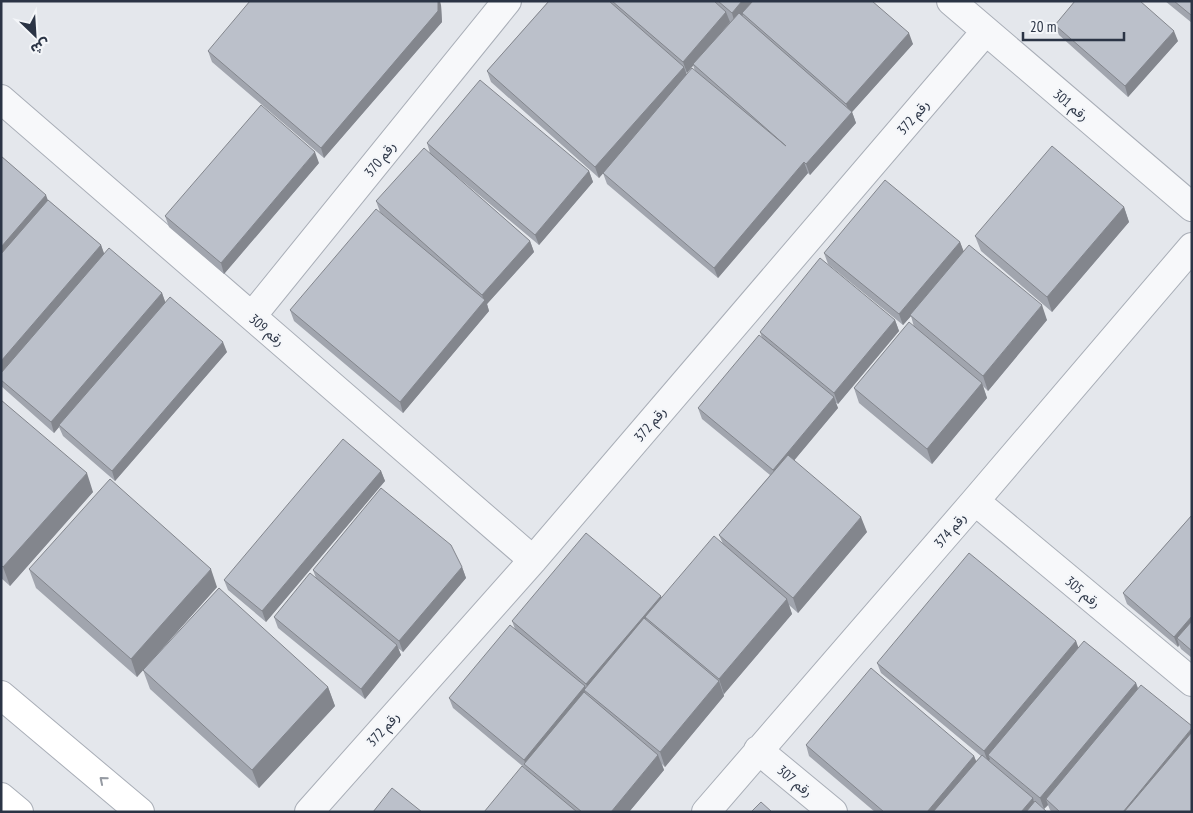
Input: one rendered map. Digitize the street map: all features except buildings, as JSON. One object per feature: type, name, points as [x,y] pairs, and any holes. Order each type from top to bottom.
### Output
[{"type":"main road","points":[[1,695],[140,812]]},
{"type":"main road","points":[[1,797],[19,812]]},
{"type":"street","name":"رقم 301","points":[[951,1],[1192,207]]},
{"type":"street","name":"رقم 370","points":[[252,316],[504,3]]},
{"type":"street","name":"رقم 372","points":[[309,812],[533,560],[985,32]]},
{"type":"street","name":"رقم 309","points":[[1,100],[533,560]]},
{"type":"street","name":"رقم 374","points":[[706,812],[975,502],[1192,247]]},
{"type":"street","name":"رقم 305","points":[[975,502],[1192,682]]},
{"type":"street","name":"رقم 307","points":[[758,750],[833,812]]}]
